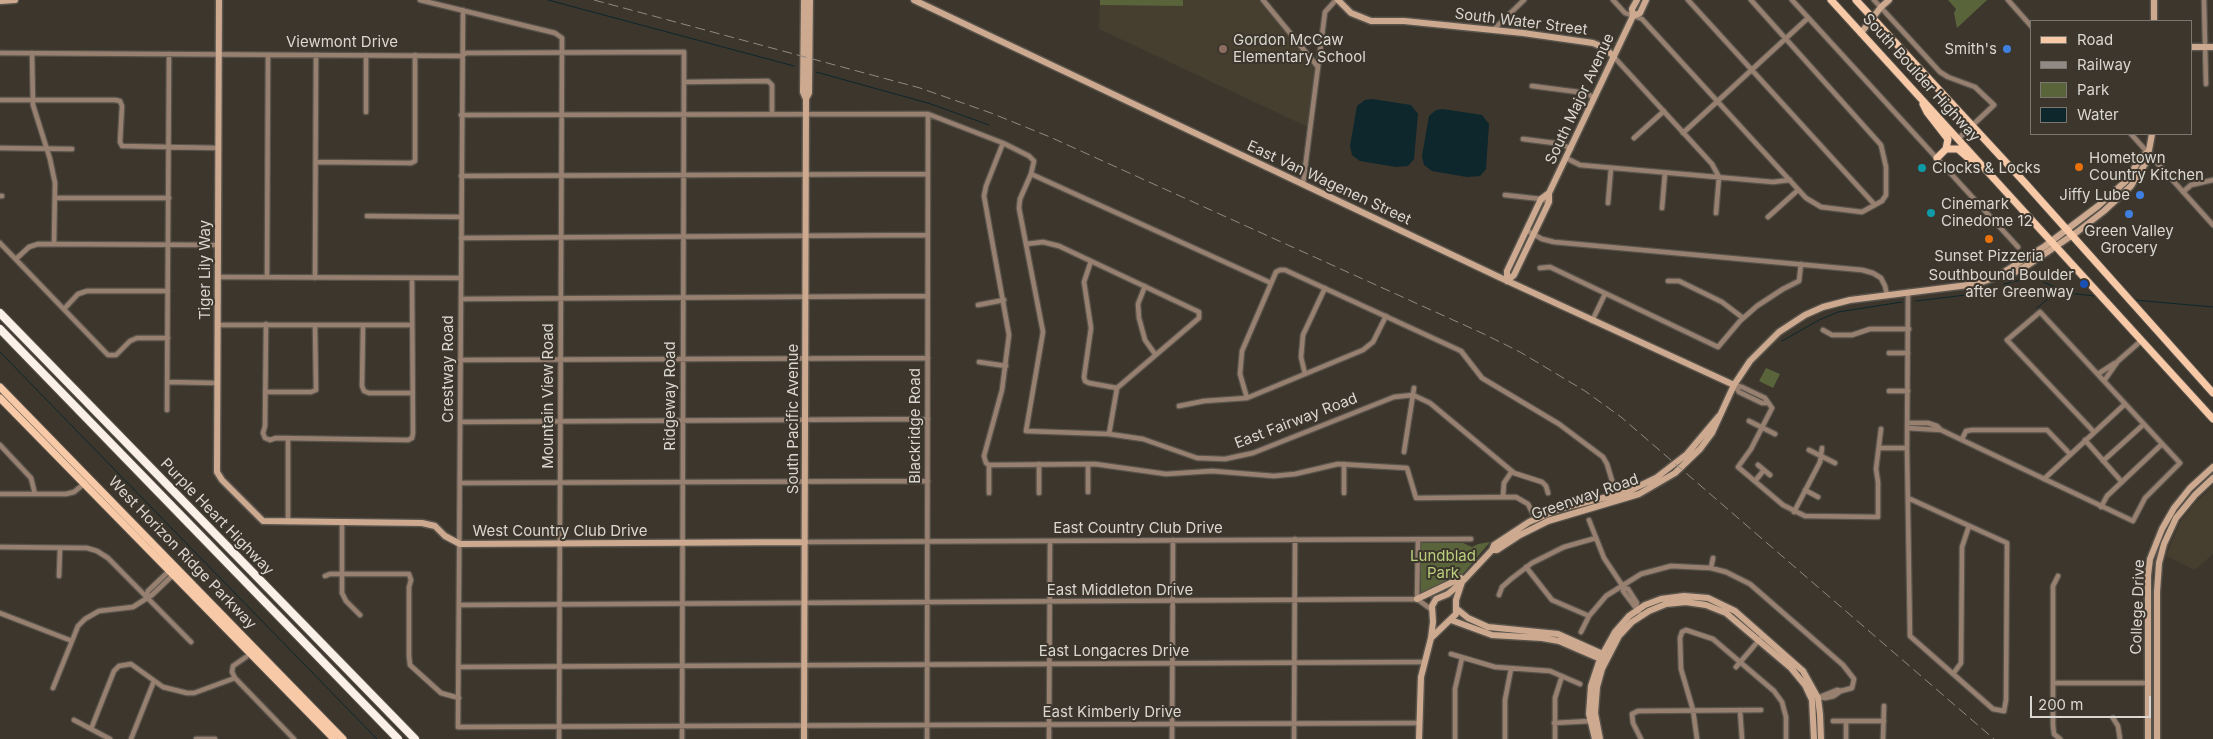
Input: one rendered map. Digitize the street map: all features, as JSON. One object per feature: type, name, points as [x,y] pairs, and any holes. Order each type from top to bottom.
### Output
[{"type":"highway","name":"Purple Heart Highway","points":[[0,313],[415,739]]},
{"type":"highway","name":"Purple Heart Highway","points":[[0,329],[398,739]]},
{"type":"main road","points":[[0,1],[15,0]]},
{"type":"main road","name":"Tiger Lily Way","points":[[219,0],[217,472],[222,480],[262,521]]},
{"type":"main road","name":"South Pacific Avenue","points":[[804,0],[803,92],[806,99],[804,739]]},
{"type":"main road","name":"South Pacific Avenue","points":[[806,99],[809,93],[810,0]]},
{"type":"main road","name":"East Van Wagenen Street","points":[[914,0],[1592,321],[1734,385]]},
{"type":"main road","name":"South Water Street","points":[[1337,0],[1351,13],[1372,21],[1493,30],[1593,43],[1605,48],[1614,57]]},
{"type":"main road","name":"South Major Avenue","points":[[1507,281],[1514,275],[1549,202],[1549,193],[1633,16],[1632,9],[1637,0]]},
{"type":"main road","name":"South Major Avenue","points":[[1633,16],[1640,13],[1646,0]]},
{"type":"main road","name":"South Boulder Highway","points":[[1831,0],[2213,420]]},
{"type":"main road","name":"South Boulder Highway","points":[[1856,0],[2026,184],[2213,394]]},
{"type":"main road","points":[[1861,33],[1889,0]]},
{"type":"main road","points":[[2154,0],[2154,20]]},
{"type":"main road","points":[[2193,47],[2209,47]]},
{"type":"main road","points":[[1921,99],[1927,112],[1948,139],[1946,149],[1937,158]]},
{"type":"main road","points":[[2148,152],[2152,135]]},
{"type":"main road","points":[[1946,149],[1958,149],[1990,174]]},
{"type":"main road","name":"Greenway Road","points":[[1444,596],[1462,582],[1492,550],[1494,545],[1504,537],[1565,508],[1617,498],[1644,485],[1676,464],[1696,444],[1719,416],[1734,385],[1750,361],[1763,346],[1796,320],[1836,303],[1976,284],[2000,276],[2104,210],[2124,188],[2142,156],[2148,152]]},
{"type":"main road","name":"South Major Avenue","points":[[1507,281],[1506,271],[1541,199],[1549,193]]},
{"type":"main road","name":"West Horizon Ridge Parkway","points":[[0,387],[87,481],[174,570],[244,637],[343,739]]},
{"type":"main road","name":"West Horizon Ridge Parkway","points":[[0,398],[87,481]]},
{"type":"main road","name":"College Drive","points":[[2148,739],[2148,576],[2151,556],[2159,534],[2178,501],[2213,467]]},
{"type":"main road","name":"College Drive","points":[[2157,739],[2157,582],[2159,563],[2167,537],[2186,506],[2213,478]]},
{"type":"main road","name":"West Country Club Drive","points":[[262,521],[429,524],[460,544],[805,542]]},
{"type":"main road","points":[[2159,534],[2167,537]]},
{"type":"main road","points":[[2151,556],[2155,559],[2153,577],[2157,582]]},
{"type":"main road","name":"West Horizon Ridge Parkway","points":[[174,570],[250,656],[334,739]]},
{"type":"main road","points":[[1417,599],[1467,575]]},
{"type":"main road","name":"Greenway Road","points":[[1457,607],[1462,582]]},
{"type":"main road","points":[[1419,739],[1420,687],[1424,662],[1431,638],[1432,612],[1436,599],[1444,596],[1452,598],[1457,607],[1468,618],[1488,627],[1505,630],[1553,632],[1604,658]]},
{"type":"main road","points":[[1595,739],[1590,692],[1604,658],[1638,611],[1686,602],[1706,605],[1726,613],[1761,638],[1791,668],[1816,698],[1820,714],[1821,739]]},
{"type":"main road","points":[[1431,638],[1449,620],[1457,607]]},
{"type":"main road","points":[[1432,612],[1439,620],[1449,620],[1492,635],[1559,641],[1604,658]]},
{"type":"main road","points":[[244,637],[250,648],[250,656]]},
{"type":"main road","points":[[2148,653],[2157,651]]},
{"type":"main road","points":[[1814,739],[1816,698]]},
{"type":"main road","points":[[1593,721],[1600,739]]},
{"type":"street","points":[[420,0],[560,35],[561,53]]},
{"type":"street","points":[[1263,0],[1318,67]]},
{"type":"street","points":[[1303,184],[1325,12],[1337,0]]},
{"type":"street","points":[[1493,30],[1524,0]]},
{"type":"street","points":[[1613,0],[1625,13],[1642,19],[1806,198],[1821,207],[1833,210],[1862,212],[1875,205],[1886,195],[1886,167],[1880,145],[1751,0]]},
{"type":"street","points":[[1688,0],[1875,205]]},
{"type":"street","points":[[1792,0],[2018,247]]},
{"type":"street","points":[[1874,0],[1940,72],[1975,87],[1994,105],[1958,139]]},
{"type":"street","points":[[2008,0],[2030,25]]},
{"type":"street","points":[[2204,0],[2209,47],[2206,84]]},
{"type":"street","name":"Crestway Road","points":[[458,728],[460,667],[461,115],[463,10]]},
{"type":"street","points":[[1683,133],[1808,18]]},
{"type":"street","name":"Viewmont Drive","points":[[0,53],[462,56],[466,53],[684,52]]},
{"type":"street","name":"Ridgeway Road","points":[[682,739],[684,52]]},
{"type":"street","points":[[32,53],[32,100],[54,175],[54,244]]},
{"type":"street","name":"Mountain View Road","points":[[560,739],[561,53]]},
{"type":"street","points":[[168,410],[169,54]]},
{"type":"street","points":[[267,277],[268,54]]},
{"type":"street","points":[[315,278],[316,55]]},
{"type":"street","points":[[366,55],[366,112]]},
{"type":"street","points":[[316,162],[411,163],[415,161],[415,55]]},
{"type":"street","points":[[1614,57],[1712,164],[1719,177],[1716,213]]},
{"type":"street","points":[[684,82],[771,83],[772,114]]},
{"type":"street","points":[[1532,86],[1586,93],[1594,98]]},
{"type":"street","points":[[0,100],[120,101],[122,106],[120,142],[122,146],[218,148]]},
{"type":"street","points":[[1634,138],[1664,111]]},
{"type":"street","points":[[461,115],[928,114],[1002,143],[1033,158],[1034,166],[1031,174],[1271,283]]},
{"type":"street","name":"Blackridge Road","points":[[927,739],[928,114]]},
{"type":"street","points":[[2132,135],[2213,225]]},
{"type":"street","points":[[1523,139],[1562,144],[1570,149]]},
{"type":"street","points":[[989,493],[987,464],[984,456],[1002,390],[1009,335],[984,196],[1002,143]]},
{"type":"street","points":[[0,148],[72,149]]},
{"type":"street","points":[[1566,158],[1580,165],[1773,182],[1790,180]]},
{"type":"street","points":[[1608,202],[1612,168]]},
{"type":"street","points":[[1662,208],[1665,172]]},
{"type":"street","points":[[461,176],[928,174]]},
{"type":"street","name":"East Fairway Road","points":[[1031,174],[1019,204],[1043,332],[1026,432],[1109,434],[1143,439],[1197,458],[1225,459],[1253,453],[1394,397],[1413,394]]},
{"type":"street","points":[[2182,192],[2191,185],[2213,180]]},
{"type":"street","points":[[1768,217],[1798,190]]},
{"type":"street","points":[[1505,195],[1541,199],[1549,202]]},
{"type":"street","points":[[54,198],[169,198]]},
{"type":"street","points":[[367,216],[461,217]]},
{"type":"street","points":[[1526,230],[1554,242],[1873,272],[1883,281],[1887,295]]},
{"type":"street","points":[[461,238],[928,235]]},
{"type":"street","points":[[1026,244],[1049,242],[1196,310],[1200,316],[1117,388],[1109,434]]},
{"type":"street","points":[[0,243],[108,355],[112,357],[130,341],[137,338],[168,338]]},
{"type":"street","points":[[16,259],[32,245],[218,245]]},
{"type":"street","points":[[1091,261],[1084,282],[1091,328],[1084,377],[1085,381],[1089,383],[1117,388]]},
{"type":"street","points":[[1540,268],[1550,267],[1718,347],[1743,318],[1771,296],[1799,282],[1801,264]]},
{"type":"street","points":[[1246,398],[1240,374],[1242,351],[1276,272],[1280,270],[1325,288],[1461,351],[1482,378],[1559,424],[1594,450],[1607,464],[1617,498]]},
{"type":"street","points":[[217,277],[461,278]]},
{"type":"street","points":[[266,324],[263,433],[265,438],[270,440],[288,438],[408,440],[412,438],[413,433],[412,278]]},
{"type":"street","points":[[1668,281],[1679,281],[1722,302],[1743,318]]},
{"type":"street","points":[[1145,286],[1138,304],[1139,318],[1145,340],[1155,354]]},
{"type":"street","points":[[1305,374],[1301,357],[1303,335],[1325,288]]},
{"type":"street","points":[[64,309],[78,294],[87,291],[168,291]]},
{"type":"street","points":[[1908,292],[1907,448],[1908,498],[1911,638],[1993,709],[2004,711],[2006,700],[2008,543],[1908,498]]},
{"type":"street","points":[[1592,321],[1605,294]]},
{"type":"street","points":[[461,299],[928,296]]},
{"type":"street","points":[[978,305],[1004,300]]},
{"type":"street","points":[[1907,426],[1928,423],[1937,426],[1941,430],[2133,521],[2145,498],[2180,463],[2040,312],[2007,340],[2094,432]]},
{"type":"street","points":[[1179,406],[1204,401],[1246,398],[1363,350],[1373,342],[1386,316]]},
{"type":"street","points":[[217,325],[412,326]]},
{"type":"street","points":[[265,392],[311,392],[316,390],[315,325]]},
{"type":"street","points":[[364,325],[362,386],[364,391],[368,393],[412,393]]},
{"type":"street","points":[[1823,330],[1832,335],[1852,335],[1870,329],[1908,329]]},
{"type":"street","points":[[2098,374],[2118,361],[2142,340]]},
{"type":"street","points":[[1889,353],[1908,353]]},
{"type":"street","points":[[460,360],[928,358]]},
{"type":"street","points":[[2104,381],[2118,361]]},
{"type":"street","points":[[979,362],[1006,366]]},
{"type":"street","points":[[168,382],[217,383]]},
{"type":"street","points":[[1734,385],[1739,392],[1762,403],[1768,403],[1772,408],[1738,467],[1794,512],[1816,517],[1878,517],[1876,469],[1879,459],[1881,429]]},
{"type":"street","points":[[1404,452],[1414,388]]},
{"type":"street","points":[[1889,391],[1908,391]]},
{"type":"street","points":[[1413,394],[1430,403],[1512,471],[1518,475],[1542,482],[1546,486],[1548,493]]},
{"type":"street","points":[[2044,479],[2125,404]]},
{"type":"street","points":[[460,422],[928,419]]},
{"type":"street","points":[[1748,422],[1775,434]]},
{"type":"street","points":[[2103,461],[2144,424]]},
{"type":"street","points":[[1962,439],[1966,431],[1972,430],[2047,430],[2070,454]]},
{"type":"street","points":[[288,438],[288,522]]},
{"type":"street","points":[[2085,440],[2122,482]]},
{"type":"street","points":[[2101,506],[2107,496],[2162,444]]},
{"type":"street","points":[[0,445],[32,478],[35,494]]},
{"type":"street","points":[[1794,512],[1820,462],[1822,448]]},
{"type":"street","points":[[1879,448],[1907,448]]},
{"type":"street","points":[[1809,450],[1835,462]]},
{"type":"street","points":[[987,464],[1088,464],[1166,474],[1217,472],[1274,476],[1295,474],[1328,465],[1344,464],[1407,468],[1416,498],[1516,497],[1523,500],[1531,508],[1537,522]]},
{"type":"street","points":[[1038,493],[1039,464]]},
{"type":"street","points":[[1088,464],[1088,492]]},
{"type":"street","points":[[1344,464],[1344,493]]},
{"type":"street","points":[[1758,465],[1770,475]]},
{"type":"street","points":[[1755,481],[1764,470]]},
{"type":"street","points":[[1503,496],[1504,483],[1512,471]]},
{"type":"street","points":[[460,483],[928,480]]},
{"type":"street","points":[[0,494],[71,493],[87,481]]},
{"type":"street","points":[[1805,490],[1818,497]]},
{"type":"street","points":[[1589,520],[1604,558],[1623,586],[1628,589],[1638,611]]},
{"type":"street","points":[[342,522],[344,597],[360,615]]},
{"type":"street","points":[[1953,674],[1961,661],[1962,547],[1969,526]]},
{"type":"street","points":[[1499,594],[1502,587],[1526,567],[1552,552],[1596,538]]},
{"type":"street","points":[[1418,539],[1417,599],[1432,612]]},
{"type":"street","name":"East Country Club Drive","points":[[805,542],[1471,539]]},
{"type":"street","points":[[1172,739],[1173,540]]},
{"type":"street","points":[[1294,739],[1295,540]]},
{"type":"street","points":[[1049,739],[1050,541]]},
{"type":"street","points":[[0,547],[87,548],[103,553],[190,642]]},
{"type":"street","points":[[59,576],[60,548]]},
{"type":"street","points":[[1711,568],[1713,558]]},
{"type":"street","points":[[1581,632],[1590,616],[1606,596],[1657,568],[1683,565],[1711,568],[1726,572],[1750,584],[1774,604],[1843,665],[1854,679],[1852,688],[1832,691],[1816,698]]},
{"type":"street","points":[[1526,567],[1552,600],[1590,616]]},
{"type":"street","points":[[53,688],[78,626],[89,616],[99,611],[132,607],[146,597],[148,591],[174,570]]},
{"type":"street","points":[[325,576],[342,574],[409,574],[411,580],[409,587],[410,665],[441,693],[459,698]]},
{"type":"street","points":[[2058,576],[2054,586],[2053,730],[2060,739]]},
{"type":"street","name":"East Middleton Drive","points":[[460,605],[1417,599]]},
{"type":"street","points":[[0,613],[72,640]]},
{"type":"street","points":[[1697,739],[1693,710],[1681,669],[1680,638],[1682,632],[1690,630],[1713,639],[1774,691],[1782,702],[1786,717],[1786,739]]},
{"type":"street","points":[[1736,667],[1761,638]]},
{"type":"street","points":[[1451,654],[1480,664],[1511,669],[1541,669],[1580,684]]},
{"type":"street","points":[[250,656],[233,666],[232,672],[235,678],[294,739]]},
{"type":"street","points":[[1455,739],[1455,689],[1462,658]]},
{"type":"street","name":"East Longacres Drive","points":[[460,667],[1424,662]]},
{"type":"street","points":[[91,729],[114,671],[126,664],[138,667],[154,682],[163,687],[194,693],[235,678]]},
{"type":"street","points":[[1505,739],[1505,700],[1511,669]]},
{"type":"street","points":[[1555,739],[1555,698],[1562,676]]},
{"type":"street","points":[[131,739],[154,682]]},
{"type":"street","points":[[2053,683],[2148,683]]},
{"type":"street","points":[[1883,739],[1884,706]]},
{"type":"street","points":[[1641,739],[1633,723],[1632,714],[1638,710],[1761,710]]},
{"type":"street","points":[[1740,710],[1742,739]]},
{"type":"street","points":[[2113,718],[2118,726],[2120,739]]},
{"type":"street","points":[[74,720],[110,739]]},
{"type":"street","points":[[1554,723],[1593,721]]},
{"type":"street","points":[[1832,721],[1884,721]]},
{"type":"street","points":[[1846,721],[1846,739]]},
{"type":"street","name":"East Kimberly Drive","points":[[458,728],[1419,723]]},
{"type":"street","points":[[196,739],[215,739]]},
{"type":"shaded area","name":"Gordon McCaw Elementary School","points":[[1100,0],[1263,0],[1318,67],[1310,128],[1099,29]]},
{"type":"shaded area","points":[[2213,486],[2213,554],[2195,570],[2166,556],[2180,522],[2194,504]]},
{"type":"green space","points":[[1100,0],[1183,0],[1183,6],[1100,5]]},
{"type":"green space","points":[[1948,0],[1987,0],[1957,28],[1954,13],[1956,9]]},
{"type":"green space","points":[[1766,368],[1780,374],[1773,388],[1759,381]]},
{"type":"green space","name":"Lundblad Park","points":[[1490,542],[1440,601],[1421,595],[1421,543],[1463,543],[1472,547]]},
{"type":"water","points":[[1372,99],[1411,105],[1418,114],[1414,159],[1408,166],[1396,167],[1360,161],[1352,155],[1350,146],[1357,106],[1365,100]]},
{"type":"water","points":[[1443,109],[1482,115],[1489,124],[1486,169],[1480,176],[1467,177],[1432,171],[1424,165],[1422,156],[1429,116],[1436,110]]},
{"type":"waterway","points":[[548,0],[794,66]]},
{"type":"waterway","points":[[816,72],[928,103],[989,125]]},
{"type":"waterway","points":[[2004,284],[2024,279],[2039,280],[2068,293],[2094,296]]},
{"type":"waterway","points":[[1916,301],[1974,294],[1998,287]]},
{"type":"waterway","points":[[2037,308],[2050,297],[2055,288]]},
{"type":"waterway","points":[[2134,300],[2213,307]]},
{"type":"waterway","points":[[1782,341],[1819,320],[1838,312],[1902,302]]},
{"type":"waterway","points":[[0,352],[377,739]]},
{"type":"railway","points":[[594,0],[920,88],[991,113],[1050,137],[1520,352],[1585,391],[1621,417],[1994,739]]},
{"type":"place","name":"Gordon McCaw Elementary School","points":[[1223,49]]},
{"type":"place","name":"Smith's","points":[[2007,49]]},
{"type":"place","name":"Hometown Country Kitchen","points":[[2079,167]]},
{"type":"place","name":"Clocks & Locks","points":[[1922,168]]},
{"type":"place","name":"Jiffy Lube","points":[[2140,195]]},
{"type":"place","name":"Cinemark Cinedome 12","points":[[1931,213]]},
{"type":"place","name":"Green Valley Grocery","points":[[2129,214]]},
{"type":"place","name":"Sunset Pizzeria","points":[[1989,239]]},
{"type":"place","name":"Southbound Boulder after Greenway","points":[[2084,284]]}]
